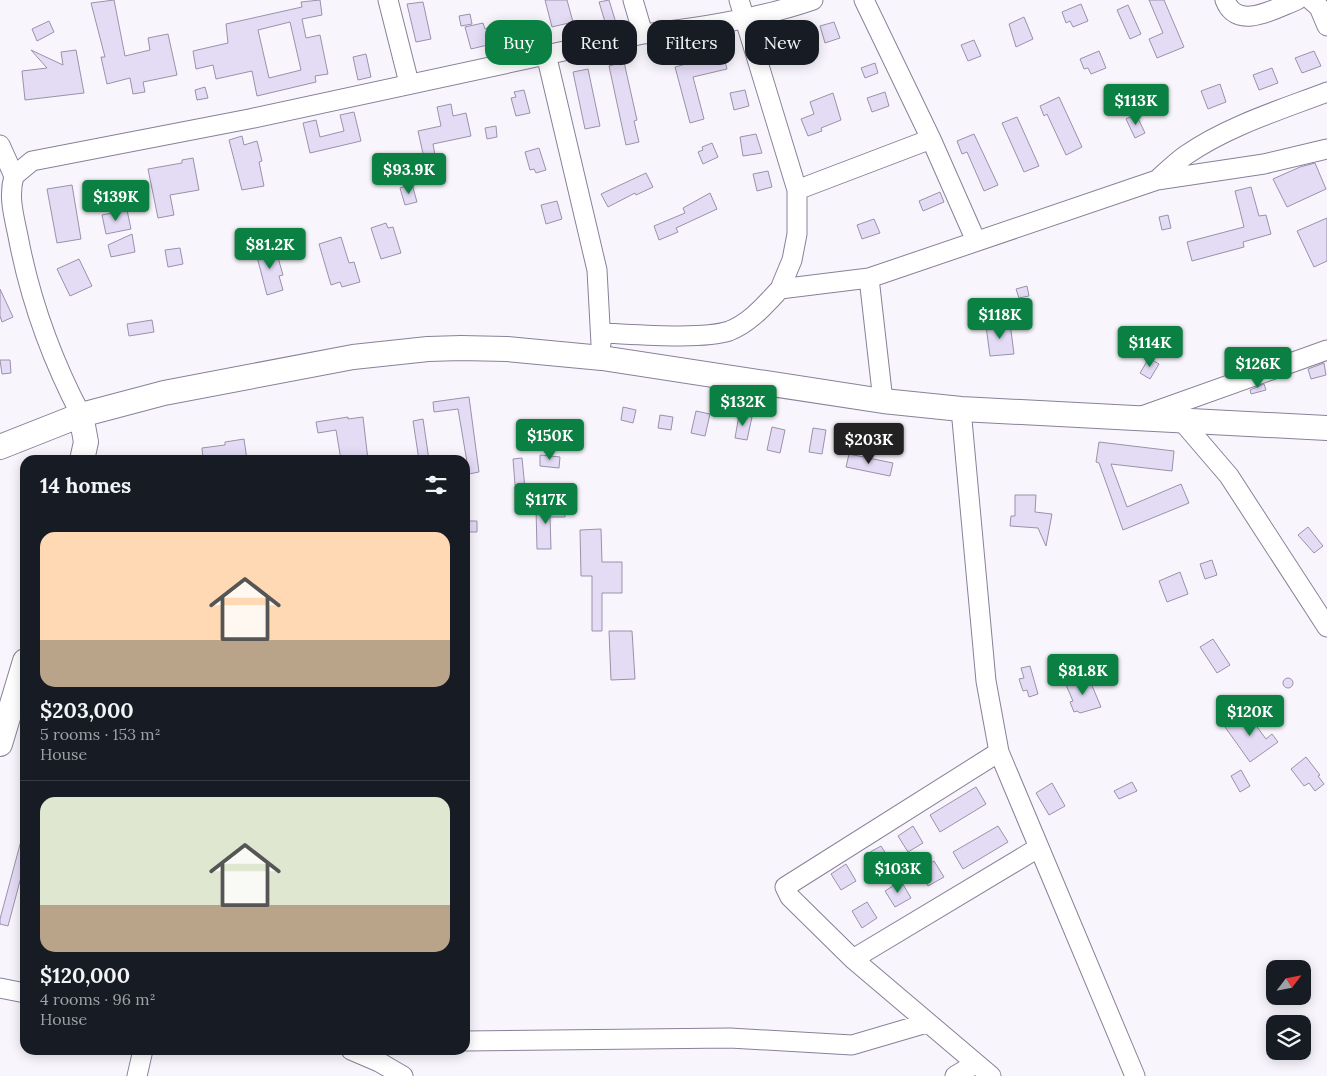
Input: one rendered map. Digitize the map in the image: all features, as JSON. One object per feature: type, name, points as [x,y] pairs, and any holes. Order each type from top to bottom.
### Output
[{"type":"main road","points":[[0,447],[82,415],[164,393],[300,366],[380,353],[428,349],[482,348],[602,358],[883,402],[961,410],[1327,428]]},
{"type":"main road","points":[[82,415],[86,442],[83,455]]},
{"type":"main road","points":[[0,744],[20,678]]},
{"type":"street","points":[[388,0],[409,83]]},
{"type":"street","points":[[633,0],[643,34]]},
{"type":"street","points":[[601,333],[707,334],[729,331],[762,310],[780,289],[792,260],[797,234],[797,190],[740,0]]},
{"type":"street","points":[[552,53],[643,34],[688,29],[745,18],[782,10],[813,0]]},
{"type":"street","points":[[864,0],[931,139],[976,241]]},
{"type":"street","points":[[1225,0],[1227,6],[1238,14],[1253,17],[1297,0]]},
{"type":"street","points":[[1311,0],[1319,7],[1327,26]]},
{"type":"street","points":[[82,415],[63,381],[36,313],[25,273],[11,198],[14,176],[19,170],[40,159],[249,119],[494,65]]},
{"type":"street","points":[[549,65],[597,270],[602,358]]},
{"type":"street","points":[[1157,180],[1186,155],[1212,140],[1266,115],[1327,92]]},
{"type":"street","points":[[797,190],[931,139]]},
{"type":"street","points":[[0,145],[14,176]]},
{"type":"street","points":[[780,289],[869,278],[1157,180],[1264,164],[1327,149]]},
{"type":"street","points":[[869,278],[883,402]]},
{"type":"street","points":[[1139,418],[1327,350]]},
{"type":"street","points":[[961,410],[986,681],[999,752],[1135,1076]]},
{"type":"street","points":[[1181,420],[1229,476],[1327,627]]},
{"type":"street","points":[[991,1076],[926,1023],[854,959],[790,897],[785,886],[999,752]]},
{"type":"street","points":[[854,959],[1038,848]]},
{"type":"street","points":[[0,988],[20,992]]},
{"type":"street","points":[[470,1041],[730,1038],[852,1045],[926,1023]]},
{"type":"street","points":[[137,1076],[142,1055]]},
{"type":"street","points":[[363,1055],[403,1076]]},
{"type":"street","points":[[955,1076],[975,1064]]},
{"type":"building","points":[[114,0],[125,56],[150,50],[148,38],[168,34],[177,75],[143,82],[145,92],[133,94],[130,78],[107,84],[101,57],[105,57],[91,3]]},
{"type":"building","points":[[320,0],[322,15],[302,19],[306,38],[320,35],[328,74],[315,76],[316,82],[257,96],[252,71],[216,79],[213,65],[196,69],[193,51],[228,43],[226,24],[302,7],[301,2]],"holes":[[[290,22],[301,70],[269,78],[258,30]]]},
{"type":"building","points":[[545,0],[567,0],[572,20],[562,20],[562,25],[552,27],[552,20],[550,20]]},
{"type":"building","points":[[609,0],[615,20],[604,20],[599,2]]},
{"type":"building","points":[[1149,0],[1164,0],[1184,47],[1157,58],[1149,39],[1163,33]]},
{"type":"building","points":[[423,2],[431,39],[416,42],[407,4]]},
{"type":"building","points":[[1081,4],[1088,21],[1073,27],[1070,21],[1066,23],[1062,12]]},
{"type":"building","points":[[1128,5],[1141,34],[1130,39],[1117,10]]},
{"type":"building","points":[[470,14],[472,24],[461,26],[459,16]]},
{"type":"building","points":[[1024,17],[1033,39],[1016,47],[1009,24]]},
{"type":"building","points":[[49,21],[54,32],[37,41],[32,29]]},
{"type":"building","points":[[834,22],[840,38],[825,43],[820,26]]},
{"type":"building","points":[[483,23],[485,46],[471,49],[465,27]]},
{"type":"building","points":[[974,40],[981,56],[968,61],[961,45]]},
{"type":"building","points":[[31,50],[63,65],[61,52],[76,50],[84,93],[25,100],[22,71],[47,68]]},
{"type":"building","points":[[1099,51],[1106,68],[1091,74],[1088,68],[1084,69],[1080,59]]},
{"type":"building","points":[[1314,51],[1321,66],[1302,73],[1295,58]]},
{"type":"building","points":[[366,54],[371,77],[358,80],[353,57]]},
{"type":"building","points":[[875,63],[878,73],[865,78],[861,68]]},
{"type":"building","points":[[625,65],[637,120],[634,121],[639,142],[626,145],[609,66]]},
{"type":"building","points":[[682,65],[726,65],[727,69],[693,77],[704,119],[690,123],[675,67]]},
{"type":"building","points":[[1272,68],[1278,83],[1259,90],[1253,75]]},
{"type":"building","points":[[588,69],[600,126],[585,129],[573,72]]},
{"type":"building","points":[[1220,84],[1226,102],[1208,109],[1201,91]]},
{"type":"building","points":[[205,87],[208,98],[197,100],[195,90]]},
{"type":"building","points":[[524,90],[530,113],[516,116],[511,98],[516,97],[514,92]]},
{"type":"building","points":[[745,90],[749,106],[734,110],[730,93]]},
{"type":"building","points":[[885,92],[889,106],[872,112],[867,98]]},
{"type":"building","points":[[833,93],[841,120],[821,128],[822,131],[808,136],[801,119],[814,114],[810,102]]},
{"type":"building","points":[[1059,97],[1082,147],[1066,155],[1047,114],[1044,116],[1040,106]]},
{"type":"building","points":[[451,104],[453,116],[466,113],[471,136],[433,144],[435,155],[424,158],[418,131],[441,126],[437,107]]},
{"type":"building","points":[[354,112],[361,141],[310,153],[303,123],[316,120],[320,137],[344,131],[340,115]]},
{"type":"building","points":[[1136,114],[1145,133],[1135,138],[1126,119]]},
{"type":"building","points":[[1017,117],[1039,166],[1024,172],[1002,123]]},
{"type":"building","points":[[496,126],[497,137],[487,139],[485,128]]},
{"type":"building","points":[[756,134],[762,153],[743,156],[740,137]]},
{"type":"building","points":[[974,134],[998,185],[984,191],[967,152],[962,154],[957,141]]},
{"type":"building","points":[[242,136],[244,145],[257,141],[262,161],[259,162],[264,186],[242,190],[229,140]]},
{"type":"building","points":[[712,143],[718,157],[703,164],[698,152],[703,150],[702,147]]},
{"type":"building","points":[[539,148],[546,170],[536,173],[534,169],[530,170],[525,152]]},
{"type":"building","points":[[193,158],[199,190],[170,195],[174,215],[158,218],[148,169],[182,163],[182,160]]},
{"type":"building","points":[[1315,163],[1326,189],[1287,207],[1273,179],[1300,167]]},
{"type":"building","points":[[768,171],[772,187],[757,191],[753,174]]},
{"type":"building","points":[[646,173],[653,187],[636,195],[635,193],[608,207],[601,194]]},
{"type":"building","points":[[412,184],[417,202],[405,205],[400,188]]},
{"type":"building","points":[[72,185],[81,239],[57,243],[47,189]]},
{"type":"building","points":[[1251,187],[1259,216],[1266,215],[1271,234],[1243,242],[1244,247],[1192,261],[1187,242],[1244,227],[1235,191]]},
{"type":"building","points":[[940,192],[944,202],[923,211],[919,201]]},
{"type":"building","points":[[710,193],[717,209],[676,228],[678,232],[659,240],[654,226],[685,213],[683,208]]},
{"type":"building","points":[[557,201],[562,219],[546,224],[541,205]]},
{"type":"building","points":[[127,210],[131,229],[106,234],[102,215]]},
{"type":"building","points":[[1168,215],[1171,228],[1162,230],[1159,217]]},
{"type":"building","points":[[1327,218],[1327,261],[1314,267],[1297,231]]},
{"type":"building","points":[[874,219],[880,233],[862,239],[857,225]]},
{"type":"building","points":[[386,223],[388,228],[393,227],[401,253],[381,259],[371,228]]},
{"type":"building","points":[[132,234],[135,252],[111,257],[108,245]]},
{"type":"building","points":[[341,237],[349,263],[354,262],[360,282],[342,287],[340,282],[331,285],[319,244]]},
{"type":"building","points":[[275,247],[283,275],[279,276],[283,290],[267,295],[256,253]]},
{"type":"building","points":[[180,248],[183,264],[168,267],[165,250]]},
{"type":"building","points":[[79,259],[92,286],[70,296],[57,269]]},
{"type":"building","points":[[1027,286],[1029,296],[1019,298],[1016,289]]},
{"type":"building","points":[[0,289],[13,317],[2,322],[0,316]]},
{"type":"building","points":[[152,320],[154,332],[129,336],[127,324]]},
{"type":"building","points":[[1010,323],[1014,354],[990,356],[986,326]]},
{"type":"building","points":[[1149,358],[1159,364],[1150,379],[1140,373]]},
{"type":"building","points":[[0,360],[10,360],[11,373],[2,374]]},
{"type":"building","points":[[1324,363],[1326,375],[1311,379],[1308,369]]},
{"type":"building","points":[[1264,384],[1266,390],[1251,394],[1250,390]]},
{"type":"building","points":[[469,397],[479,472],[470,474],[470,455],[466,455],[458,409],[434,412],[433,402]]},
{"type":"building","points":[[623,407],[636,410],[633,423],[621,420]]},
{"type":"building","points":[[696,411],[710,414],[705,436],[691,433]]},
{"type":"building","points":[[660,415],[673,417],[671,430],[658,428]]},
{"type":"building","points":[[739,415],[752,417],[747,440],[735,438]]},
{"type":"building","points":[[348,417],[348,419],[363,417],[367,455],[340,455],[336,430],[318,433],[316,422]]},
{"type":"building","points":[[423,419],[428,455],[418,455],[413,421]]},
{"type":"building","points":[[772,427],[785,430],[780,453],[767,450]]},
{"type":"building","points":[[813,428],[826,430],[822,454],[809,452]]},
{"type":"building","points":[[244,439],[246,455],[203,455],[202,448],[225,445],[225,442]]},
{"type":"building","points":[[1099,442],[1174,451],[1172,471],[1111,464],[1127,507],[1181,484],[1189,503],[1123,530],[1099,463],[1096,462]]},
{"type":"building","points":[[849,454],[893,463],[890,476],[846,467]]},
{"type":"building","points":[[540,455],[560,457],[559,468],[540,466]]},
{"type":"building","points":[[522,458],[527,509],[517,510],[513,459]]},
{"type":"building","points":[[1015,495],[1036,495],[1035,512],[1052,514],[1046,546],[1038,528],[1010,526],[1011,516],[1015,516]]},
{"type":"building","points":[[565,507],[565,517],[550,517],[551,549],[537,549],[536,508]]},
{"type":"building","points":[[470,521],[477,521],[477,532],[470,532]]},
{"type":"building","points":[[1308,527],[1323,546],[1314,553],[1298,535]]},
{"type":"building","points":[[601,529],[602,562],[622,562],[622,593],[602,593],[602,631],[592,631],[592,576],[581,576],[580,530]]},
{"type":"building","points":[[1212,560],[1217,575],[1205,579],[1200,564]]},
{"type":"building","points":[[1180,572],[1188,594],[1167,602],[1159,581]]},
{"type":"building","points":[[609,631],[632,631],[635,679],[611,680]]},
{"type":"building","points":[[1213,639],[1230,665],[1217,673],[1200,647]]},
{"type":"building","points":[[1030,666],[1038,694],[1029,697],[1027,690],[1023,691],[1019,679],[1024,678],[1021,668]]},
{"type":"building","points":[[1088,676],[1101,707],[1080,713],[1074,712],[1070,702],[1073,701],[1066,685]]},
{"type":"building","points":[[1286,678],[1290,678],[1293,683],[1292,687],[1286,688],[1283,685],[1283,681]]},
{"type":"building","points":[[1246,712],[1266,739],[1272,734],[1278,742],[1250,762],[1225,727]]},
{"type":"building","points":[[1306,757],[1320,775],[1318,776],[1324,784],[1315,791],[1309,783],[1304,786],[1291,769]]},
{"type":"building","points":[[1241,770],[1250,786],[1240,792],[1231,776]]},
{"type":"building","points":[[1132,782],[1137,791],[1119,799],[1114,791]]},
{"type":"building","points":[[1052,783],[1065,806],[1049,815],[1036,793]]},
{"type":"building","points":[[976,787],[986,804],[940,832],[930,815]]},
{"type":"building","points":[[913,826],[923,843],[908,852],[898,836]]},
{"type":"building","points":[[998,826],[1008,842],[963,869],[953,852]]},
{"type":"building","points":[[20,844],[20,881],[8,926],[0,924]]},
{"type":"building","points":[[881,846],[891,862],[875,871],[865,855]]},
{"type":"building","points":[[934,861],[944,877],[928,886],[919,870]]},
{"type":"building","points":[[846,864],[856,881],[841,890],[831,874]]},
{"type":"building","points":[[901,881],[911,898],[895,907],[885,891]]},
{"type":"building","points":[[867,902],[877,918],[862,928],[852,911]]}]
